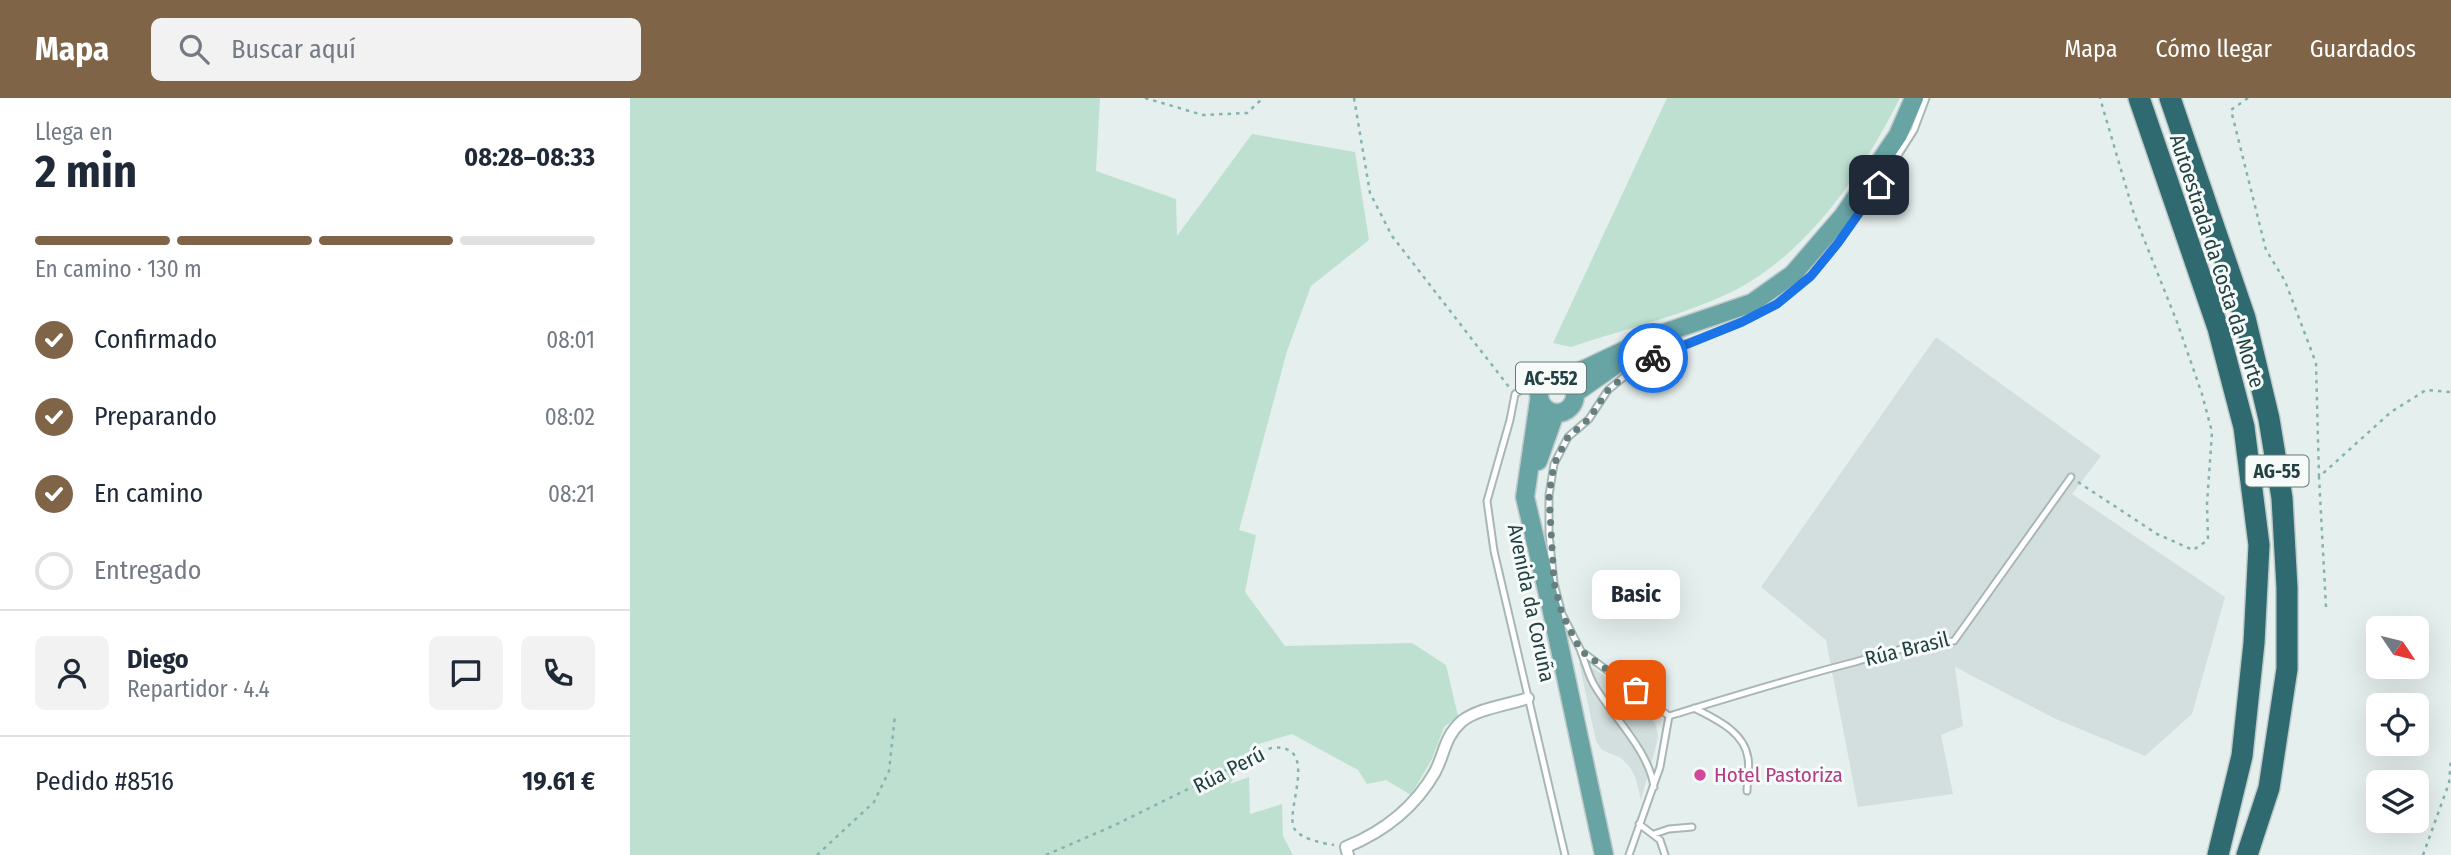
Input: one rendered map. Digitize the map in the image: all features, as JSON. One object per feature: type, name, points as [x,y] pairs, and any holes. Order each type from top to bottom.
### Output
[{"type":"highway","name":"Autoestrada da Costa da Morte","points":[[2139,98],[2218,328],[2244,427],[2259,545],[2255,643],[2242,756],[2224,833],[2216,855]]},
{"type":"highway","name":"Autoestrada da Costa da Morte","points":[[2170,98],[2245,318],[2269,419],[2282,498],[2287,588],[2287,669],[2269,788],[2247,855]]},
{"type":"main road","name":"AC-552","points":[[1569,386],[1655,336],[1752,303],[1793,274],[1843,216],[1898,135],[1914,98]]},
{"type":"main road","name":"AC-552","points":[[1552,378],[1569,386],[1574,400],[1568,410],[1555,414],[1544,408],[1539,401],[1539,391],[1545,382],[1552,378]]},
{"type":"main road","name":"Avenida da Coruña","points":[[1539,401],[1525,497],[1604,855]]},
{"type":"main road","name":"Avenida da Coruña","points":[[1525,497],[1555,414]]},
{"type":"street","points":[[1347,851],[1394,820],[1418,797],[1436,770],[1448,736],[1464,720],[1528,698]]},
{"type":"lane","name":"Avenida da Coruña","points":[[1562,614],[1554,583],[1549,495],[1554,464],[1568,437],[1589,419],[1608,390],[1635,368],[1662,352],[1742,322],[1777,304],[1811,276],[1879,185],[1914,130],[1926,98]]},
{"type":"lane","points":[[1515,394],[1527,386],[1545,382]]},
{"type":"lane","name":"Avenida da Coruña","points":[[1515,394],[1487,501],[1494,551],[1565,855]]},
{"type":"lane","name":"Rúa Brasil","points":[[1669,716],[1857,661],[1937,641],[1954,641],[2071,477]]},
{"type":"lane","name":"Avenida da Coruña","points":[[1530,515],[1562,614],[1581,651],[1669,716]]},
{"type":"lane","points":[[1581,651],[1595,687],[1621,721],[1653,779],[1654,787]]},
{"type":"lane","points":[[1693,708],[1740,737],[1748,758],[1747,791]]},
{"type":"lane","points":[[1629,855],[1654,787],[1667,740],[1669,716]]},
{"type":"lane","points":[[1639,824],[1654,834],[1665,850],[1665,855]]},
{"type":"lane","points":[[1654,834],[1669,829],[1692,827]]},
{"type":"path","points":[[1145,98],[1203,114],[1247,113],[1263,98]]},
{"type":"path","points":[[1354,98],[1370,193],[1392,236],[1515,394]]},
{"type":"path","points":[[2071,477],[2157,534],[2193,550],[2208,540],[2207,504],[2212,432],[2177,322],[2134,215],[2100,98]]},
{"type":"path","points":[[2248,98],[2231,110],[2266,250],[2285,281],[2316,363],[2326,607]]},
{"type":"path","points":[[2319,477],[2391,412],[2426,390],[2451,392]]},
{"type":"path","points":[[817,855],[874,802],[889,771],[895,715]]},
{"type":"path","name":"Rúa Perú","points":[[1046,855],[1115,825],[1272,748],[1282,747],[1290,752],[1299,772],[1294,827],[1301,834],[1347,851]]},
{"type":"path","points":[[2423,855],[2449,783],[2451,758]]},
{"type":"shaded area","points":[[1936,337],[2101,456],[2072,494],[2225,597],[2192,714],[2145,756],[2056,719],[1955,667],[1963,726],[1941,735],[1953,794],[1858,807],[1826,640],[1761,587]]},
{"type":"shaded area","points":[[1579,662],[1642,700],[1656,726],[1656,746],[1641,800],[1630,767],[1621,758],[1602,750],[1596,741]]},
{"type":"green space","points":[[630,98],[1100,98],[1096,171],[1176,199],[1177,236],[1252,134],[1355,152],[1369,240],[1311,286],[1287,351],[1239,530],[1256,535],[1245,592],[1285,646],[1412,643],[1446,665],[1458,716],[1444,727],[1432,759],[1411,795],[1386,780],[1367,784],[1358,770],[1292,734],[1255,745],[1230,784],[1249,777],[1250,814],[1282,804],[1283,836],[1293,855],[630,855]]},
{"type":"green space","points":[[1667,98],[1900,98],[1870,152],[1834,204],[1791,251],[1767,270],[1741,287],[1680,313],[1571,347],[1553,343]]},
{"type":"way so far","points":[[1636,690],[1581,651],[1562,614],[1554,583],[1549,534],[1549,495],[1554,464],[1568,437],[1589,419],[1608,390],[1635,368],[1653,358]]},
{"type":"place","name":"Basic","points":[[1636,690]]},
{"type":"place","name":"Hotel Pastoriza","points":[[1700,775]]},
{"type":"route","points":[[1653,358],[1662,352],[1742,322],[1777,304],[1811,276],[1879,185]]}]
